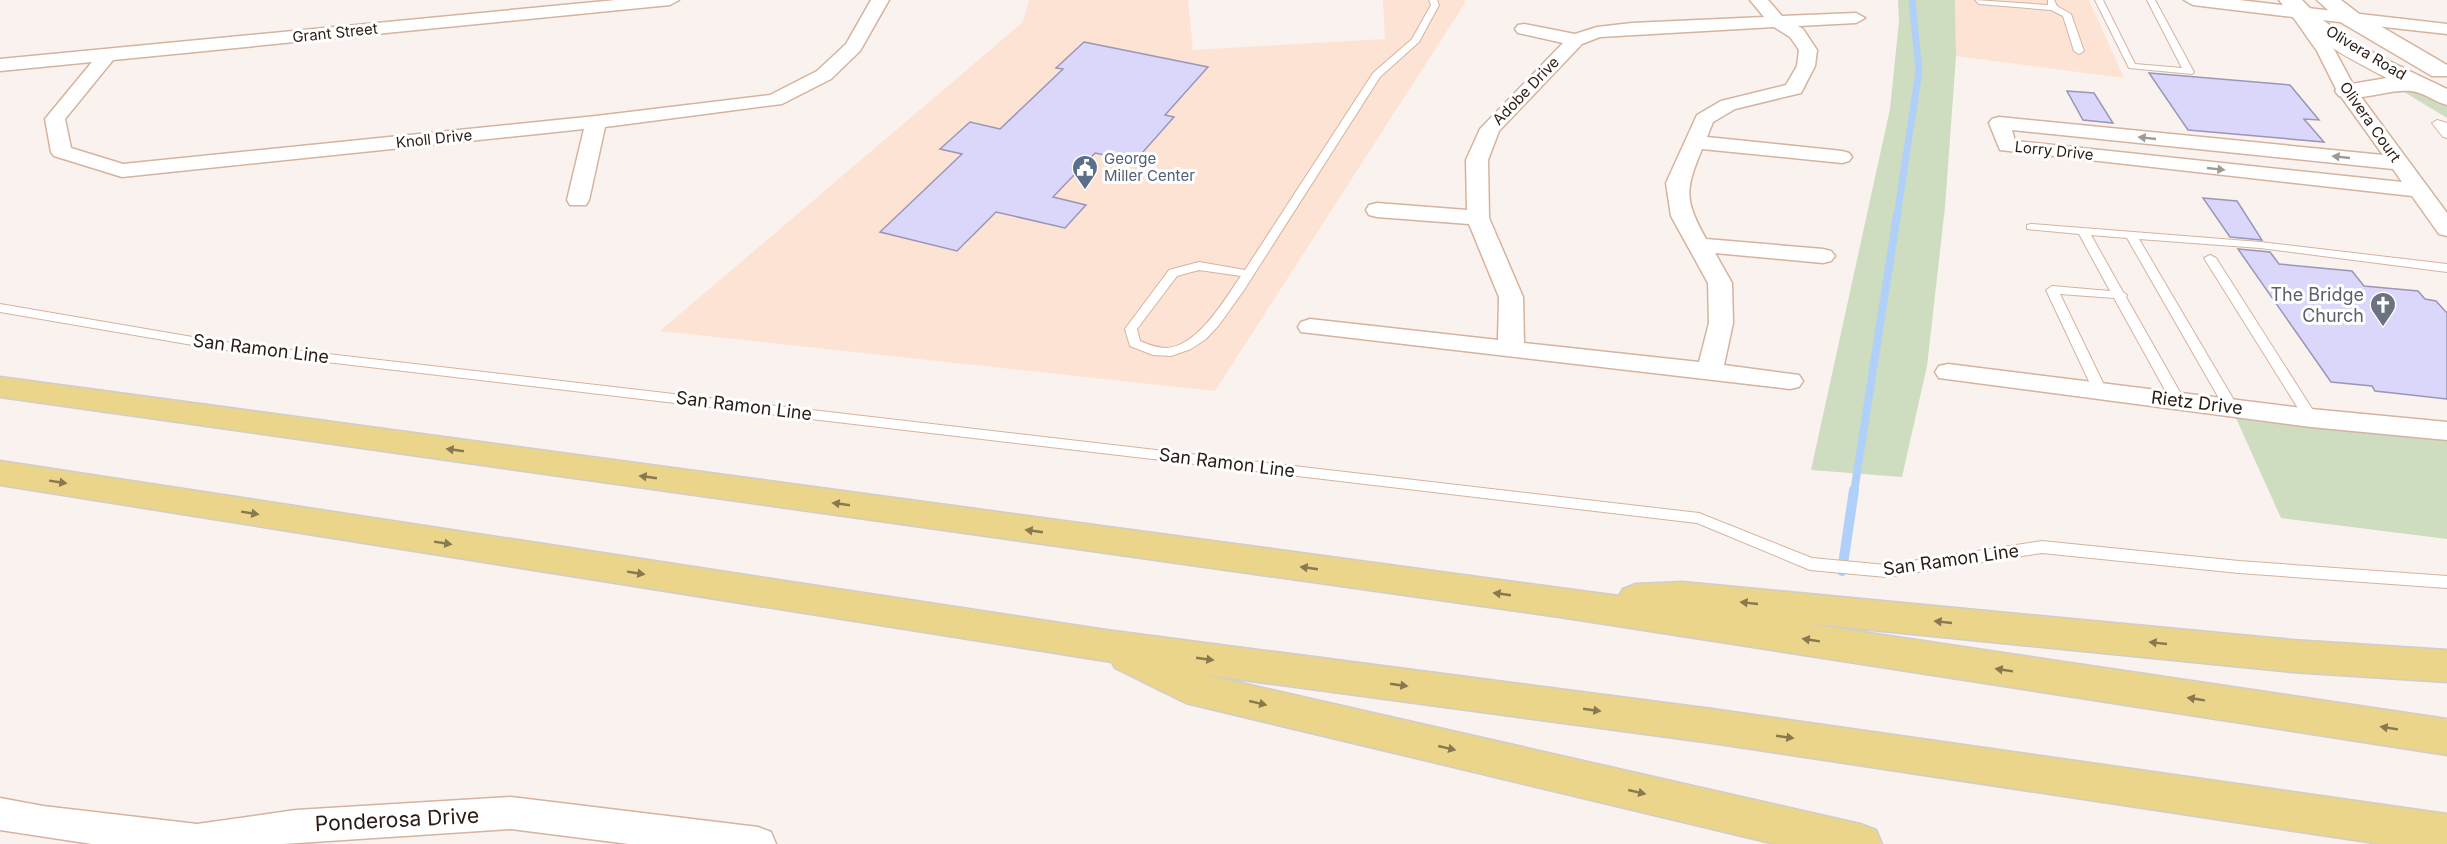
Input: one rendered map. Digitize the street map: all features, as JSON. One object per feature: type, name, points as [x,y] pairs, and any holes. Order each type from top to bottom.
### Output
[{"type":"highway","points":[[0,387],[1560,602],[2447,737]]},
{"type":"highway","points":[[0,474],[1106,646],[1712,726],[2447,834]]},
{"type":"highway","points":[[1560,602],[1682,597],[2292,656],[2447,666]]},
{"type":"highway","points":[[1106,646],[1186,687],[1860,844]]},
{"type":"highway","points":[[2292,656],[2447,677]]},
{"type":"street","name":"Grant Street","points":[[0,65],[670,0]]},
{"type":"street","name":"Knoll Drive","points":[[107,55],[56,119],[61,152],[122,171],[596,122],[775,100],[824,75],[853,47],[880,0]]},
{"type":"street","points":[[1709,372],[1721,323],[1720,283],[1682,216],[1677,183],[1704,120],[1728,105],[1794,89],[1806,66],[1808,50],[1797,33],[1777,21],[1759,0]]},
{"type":"street","points":[[2193,0],[2294,6],[2350,18],[2439,28]]},
{"type":"street","name":"Olivera Road","points":[[2328,0],[2420,73],[2447,98]]},
{"type":"street","name":"Olivera Road","points":[[2294,6],[2367,58],[2420,73],[2447,74]]},
{"type":"street","name":"Olivera Court","points":[[2294,6],[2326,51],[2347,91],[2444,221]]},
{"type":"street","name":"Adobe Drive","points":[[1511,350],[1511,297],[1478,218],[1477,160],[1490,129],[1576,40],[1597,32],[1632,28],[1856,18]]},
{"type":"street","points":[[2347,91],[2391,84],[2420,73],[2411,45],[2439,28]]},
{"type":"street","name":"Adobe Drive","points":[[1524,29],[1576,40]]},
{"type":"street","points":[[578,200],[596,122]]},
{"type":"street","name":"Lorry Drive","points":[[2399,163],[1999,123],[2007,146],[2419,190]]},
{"type":"street","points":[[1696,142],[1842,157]]},
{"type":"street","points":[[1377,210],[1478,218]]},
{"type":"street","points":[[1700,245],[1823,256]]},
{"type":"street","points":[[1310,327],[1790,381]]},
{"type":"street","name":"Rietz Drive","points":[[1948,372],[2311,418],[2447,431]]},
{"type":"street","name":"Ponderosa Drive","points":[[0,814],[195,842],[296,826],[511,813],[747,843]]},
{"type":"lane","points":[[1248,274],[1199,266],[1173,273],[1131,329],[1134,343],[1148,352],[1177,352],[1197,343],[1248,274],[1376,75],[1416,40],[1435,5],[1433,0]]},
{"type":"lane","points":[[2099,0],[2132,66],[2189,72],[2151,0]]},
{"type":"lane","points":[[1979,1],[2052,4],[2067,14],[2079,51]]},
{"type":"lane","points":[[2447,127],[2437,123],[2447,135]]},
{"type":"lane","points":[[2031,227],[2260,245],[2447,268]]},
{"type":"lane","points":[[2083,231],[2121,295],[2178,401]]},
{"type":"lane","points":[[2131,235],[2231,407]]},
{"type":"lane","points":[[2210,258],[2311,418]]},
{"type":"lane","points":[[2100,390],[2052,290],[2121,295]]},
{"type":"lane","name":"San Ramon Line","points":[[0,308],[216,345],[1699,518],[1810,564],[1886,571],[2042,547],[2239,567],[2447,582]]},
{"type":"shaded area","name":"George Miller Center","points":[[1029,0],[1188,0],[1193,50],[1385,39],[1383,0],[1464,0],[1465,3],[1215,391],[660,331],[1023,22]]},
{"type":"shaded area","points":[[1955,0],[2089,0],[2124,78],[1956,56]]},
{"type":"green space","points":[[1898,0],[1955,0],[1956,56],[1945,207],[1927,366],[1902,477],[1811,470],[1890,109],[1899,21]]},
{"type":"green space","points":[[2391,84],[2447,98],[2447,118]]},
{"type":"green space","points":[[2231,407],[2447,431],[2447,539],[2281,518]]},
{"type":"building","points":[[1084,42],[1208,67],[1165,115],[1174,117],[1135,161],[1095,153],[1053,197],[1086,205],[1065,228],[996,212],[957,251],[880,232],[962,154],[940,149],[970,122],[1000,129],[1063,69],[1056,68]]},
{"type":"building","points":[[2149,73],[2290,85],[2319,120],[2304,119],[2324,142],[2188,130]]},
{"type":"building","points":[[2067,91],[2094,93],[2113,123],[2083,120]]},
{"type":"building","points":[[2203,198],[2237,201],[2262,240],[2230,237]]},
{"type":"building","points":[[2238,249],[2270,252],[2279,264],[2352,271],[2364,286],[2418,291],[2425,299],[2436,301],[2447,313],[2447,399],[2375,391],[2372,386],[2331,382]]},
{"type":"waterway","points":[[1897,216],[1919,71],[1912,0]]},
{"type":"waterway","points":[[1854,492],[1897,215]]},
{"type":"waterway","points":[[1842,571],[1854,490]]},
{"type":"place","name":"George Miller Center","points":[[1085,191]]},
{"type":"place","name":"The Bridge Church","points":[[2383,328]]}]
